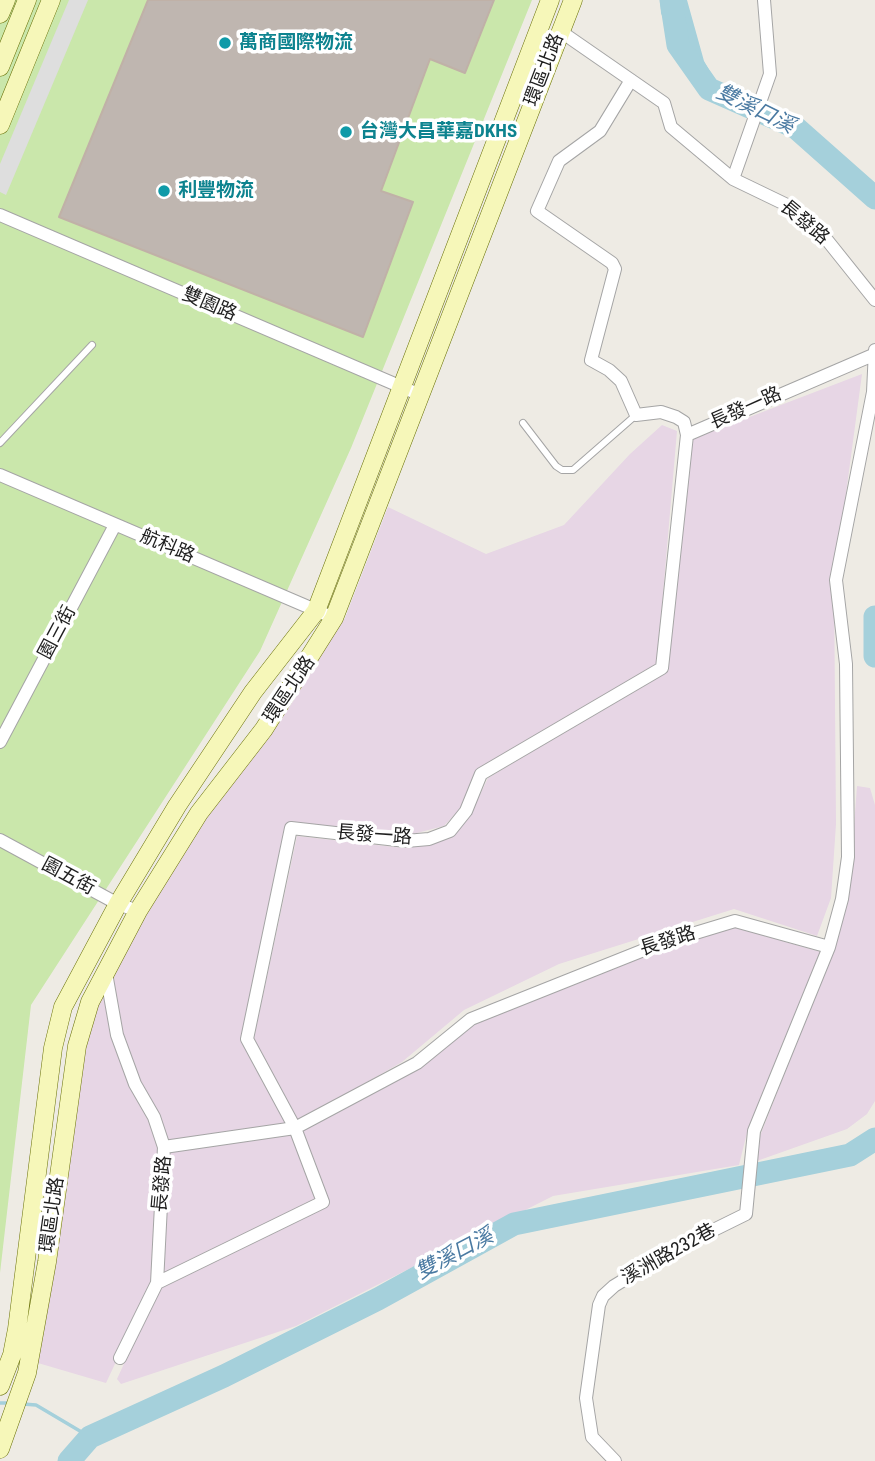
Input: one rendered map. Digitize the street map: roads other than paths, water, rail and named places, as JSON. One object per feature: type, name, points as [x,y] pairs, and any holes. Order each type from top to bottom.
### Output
[{"type":"street","points":[[0,14],[6,0]]},
{"type":"street","points":[[0,67],[27,0]]},
{"type":"street","points":[[0,125],[51,0]]},
{"type":"street","name":"環區北路","points":[[10,1367],[53,1048],[63,1007],[118,904],[216,747],[268,672],[316,611],[550,0]]},
{"type":"street","name":"環區北路","points":[[10,1367],[47,1262],[77,1045],[90,1002],[138,911],[199,813],[264,729],[334,618],[418,394],[573,0]]},
{"type":"street","points":[[733,179],[770,74],[764,0]]},
{"type":"street","name":"長發路","points":[[560,31],[664,103],[671,127],[733,179],[789,206],[815,228],[875,300]]},
{"type":"street","points":[[631,80],[600,131],[559,160],[537,211],[612,263],[615,269],[591,360],[609,370],[621,381],[636,415],[661,412],[676,417],[684,422],[687,435]]},
{"type":"street","name":"雙園路","points":[[0,215],[418,394]]},
{"type":"street","points":[[829,947],[842,899],[848,857],[846,664],[836,580],[873,392],[874,353]]},
{"type":"street","name":"長發一路","points":[[157,1283],[323,1202],[295,1128],[247,1039],[291,828],[406,841],[429,839],[450,831],[466,811],[481,774],[662,668],[687,435],[874,353]]},
{"type":"street","name":"航科路","points":[[0,475],[334,618]]},
{"type":"street","name":"園三街","points":[[0,742],[115,525]]},
{"type":"street","name":"園五街","points":[[0,840],[118,904],[138,911]]},
{"type":"street","name":"長發路","points":[[120,1358],[157,1283],[164,1147],[295,1128],[417,1063],[471,1019],[659,944],[735,921],[829,947]]},
{"type":"street","name":"溪洲路232巷","points":[[615,1461],[592,1437],[586,1398],[595,1316],[603,1296],[673,1250],[746,1214],[754,1131],[829,947]]},
{"type":"street","points":[[106,973],[117,1035],[135,1084],[154,1117],[164,1147]]},
{"type":"street","points":[[0,1448],[15,1403],[10,1367]]},
{"type":"lane","points":[[0,443],[92,345]]},
{"type":"lane","points":[[523,423],[556,466],[562,470],[573,470],[636,415]]},
{"type":"water","name":"雙溪口溪","points":[[660,0],[687,0],[704,61],[715,80],[697,84],[678,56],[661,13]]},
{"type":"waterway","name":"雙溪口溪","points":[[671,0],[678,45],[709,89],[795,127],[875,198]]},
{"type":"waterway","name":"雙溪口溪","points":[[875,617],[875,656]]},
{"type":"waterway","name":"雙溪口溪","points":[[69,1461],[90,1437],[224,1376],[378,1299],[514,1224],[850,1155],[875,1139]]},
{"type":"waterway","points":[[0,1403],[12,1403]]},
{"type":"waterway","points":[[23,1404],[36,1405],[90,1437]]},
{"type":"place","name":"萬商國際物流","points":[[225,43]]},
{"type":"place","name":"台灣大昌華嘉DKHS","points":[[346,132]]},
{"type":"place","name":"利豐物流","points":[[164,191]]}]
